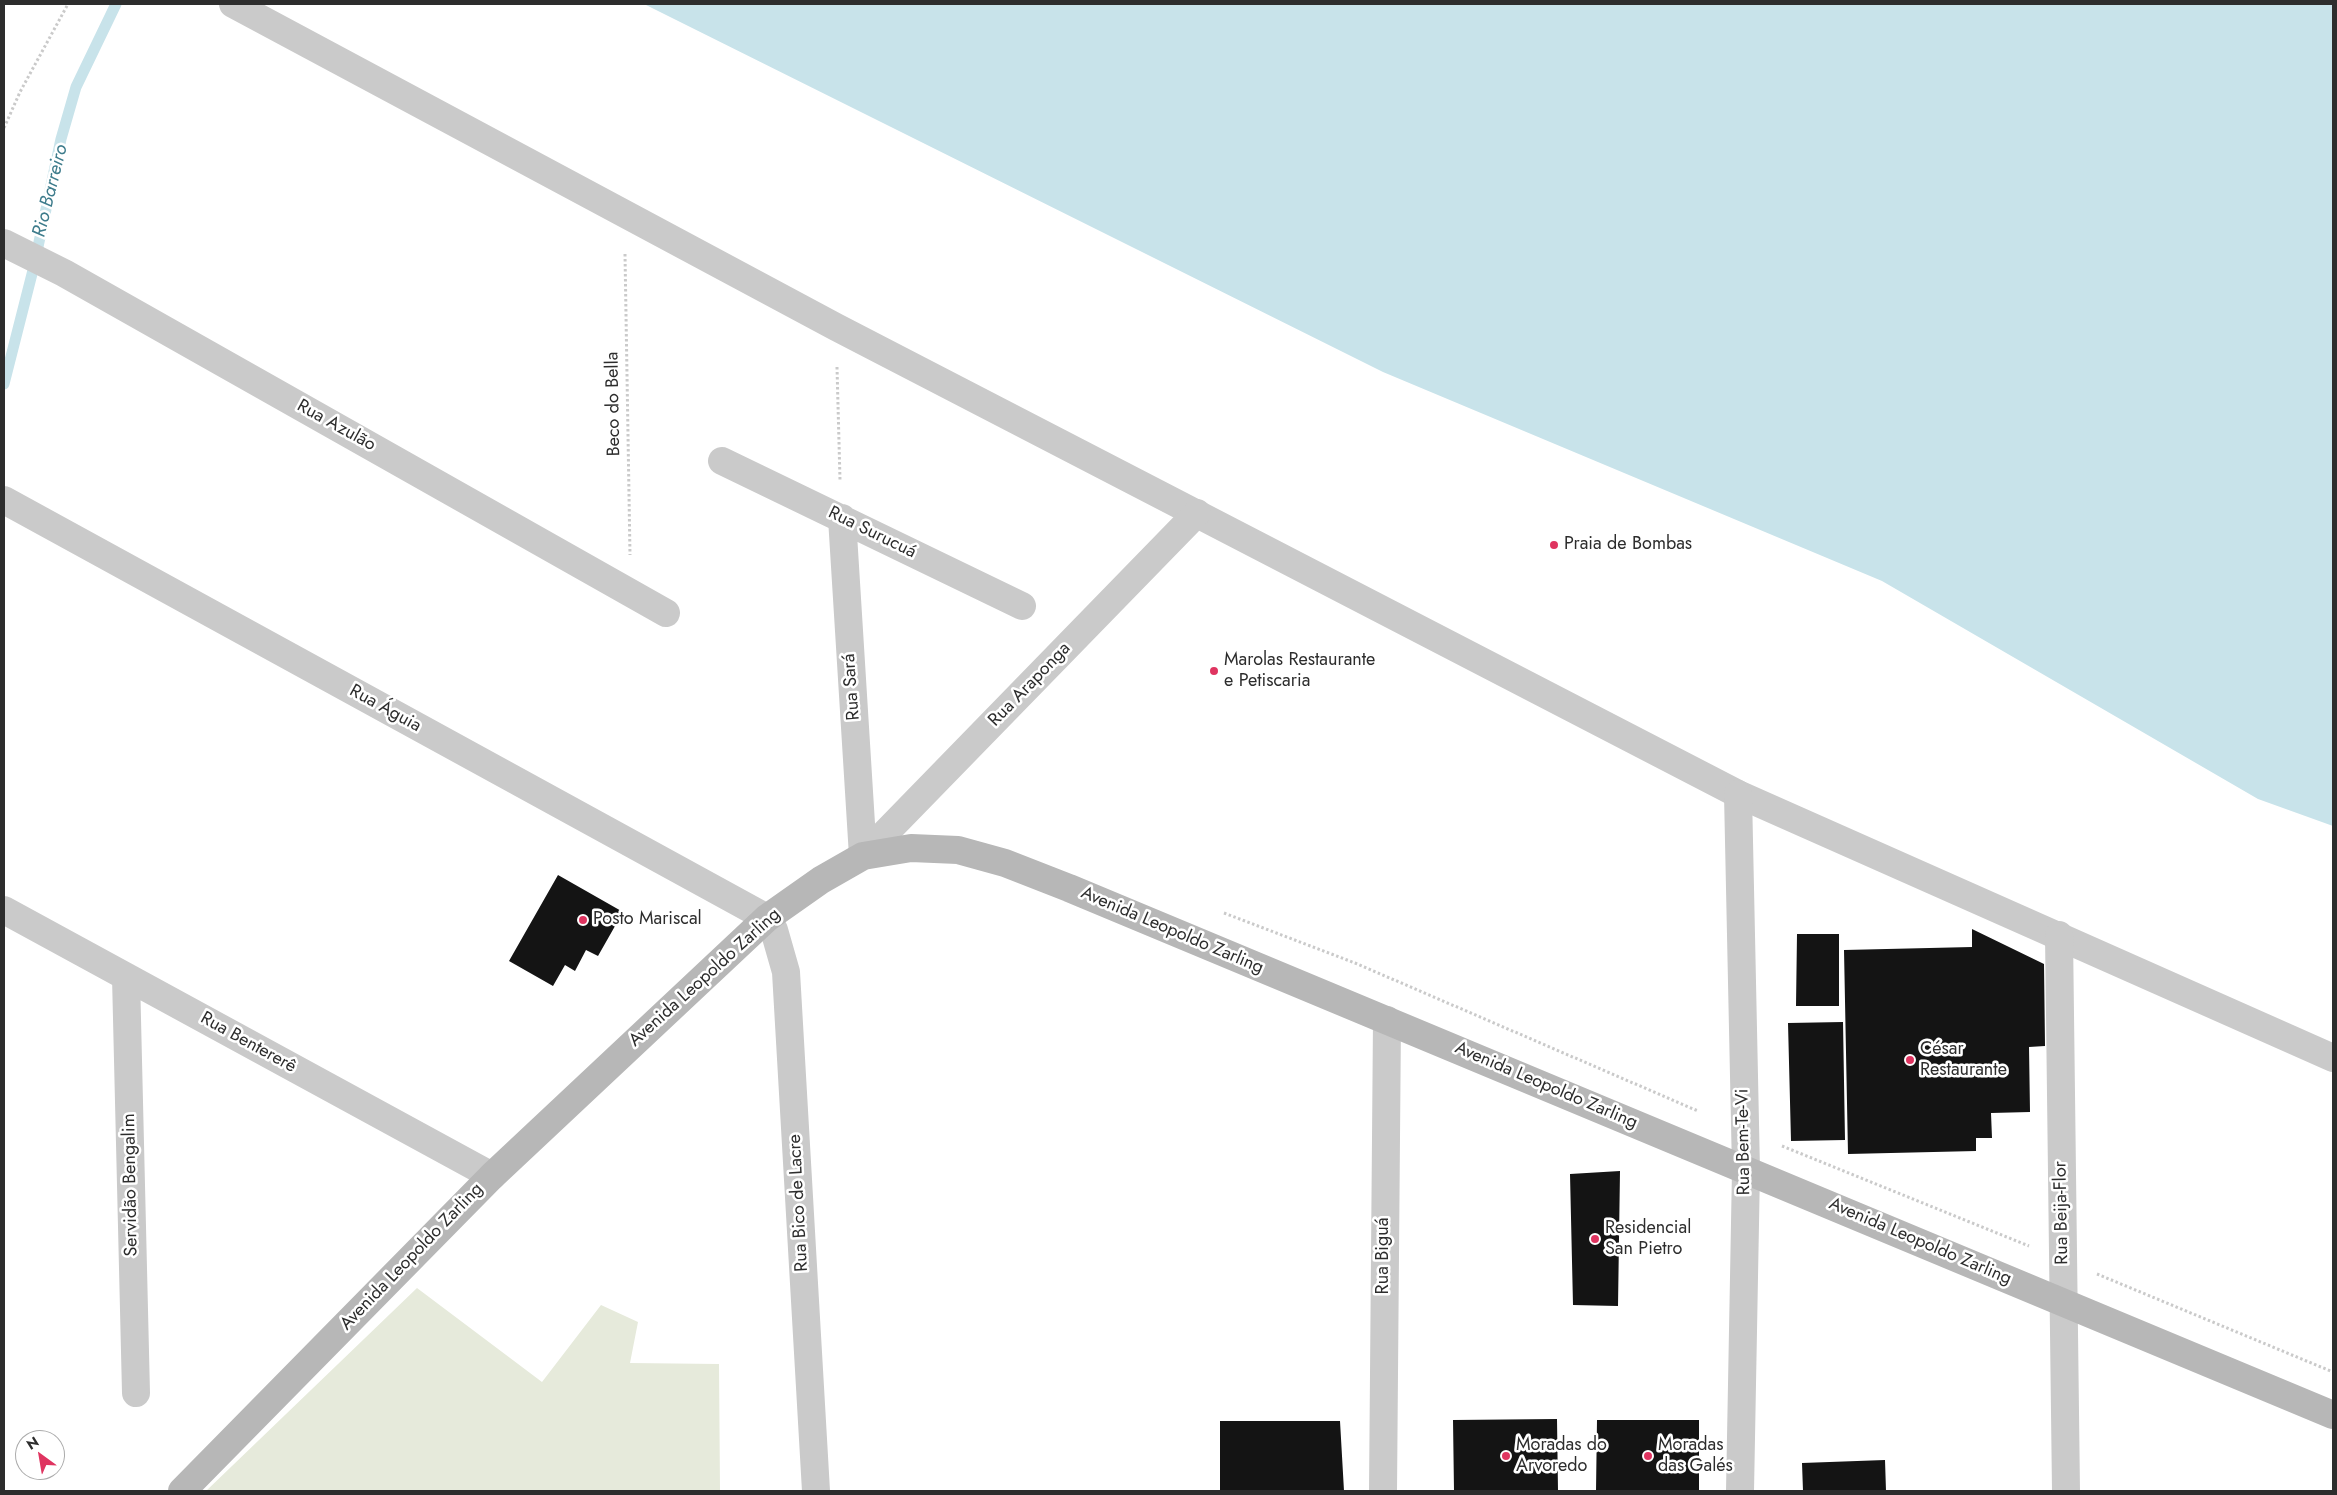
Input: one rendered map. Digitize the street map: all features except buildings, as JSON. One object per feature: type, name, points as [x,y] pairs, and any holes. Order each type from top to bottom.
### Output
[{"type":"main road","name":"Avenida Leopoldo Zarling","points":[[182,1491],[492,1176],[767,918],[821,880],[863,856],[911,848],[958,850],[1005,863],[1387,1020],[2333,1415]]},
{"type":"street","points":[[233,4],[836,327],[1738,794],[2333,1058]]},
{"type":"street","name":"Rua Azulão","points":[[6,244],[64,273],[666,613]]},
{"type":"street","name":"Rua Surucuá","points":[[722,461],[1022,606]]},
{"type":"street","name":"Rua Águia","points":[[4,500],[767,918]]},
{"type":"street","name":"Rua Araponga","points":[[863,856],[1197,513]]},
{"type":"street","name":"Rua Sará","points":[[842,518],[863,856]]},
{"type":"street","name":"Rua Bem-Te-Vi","points":[[1738,794],[1746,1170],[1740,1491]]},
{"type":"street","name":"Rua Bentererê","points":[[4,910],[492,1176]]},
{"type":"street","name":"Rua Bico de Lacre","points":[[767,918],[774,930],[786,972],[816,1491]]},
{"type":"street","name":"Rua Beija-Flor","points":[[2059,935],[2066,1491]]},
{"type":"street","name":"Servidão Bengalim","points":[[126,977],[136,1393]]},
{"type":"street","name":"Rua Biguá","points":[[1383,1491],[1387,1020]]},
{"type":"path","points":[[4,128],[20,92],[68,4]]},
{"type":"path","name":"Beco do Bella","points":[[625,214],[630,593]]},
{"type":"path","points":[[836,327],[842,518]]},
{"type":"path","points":[[1217,910],[1355,963],[1744,1130],[2333,1372]]},
{"type":"shaded area","points":[[417,1288],[542,1382],[601,1305],[638,1322],[630,1363],[719,1364],[720,1491],[206,1491]]},
{"type":"water","points":[[644,4],[2333,4],[2333,826],[2258,799],[1882,581],[1383,372]]},
{"type":"waterway","name":"Rio Barreiro","points":[[4,384],[33,270],[61,139],[76,87],[116,4]]},
{"type":"place","name":"Praia de Bombas","points":[[1554,545]]},
{"type":"place","name":"Marolas Restaurante e Petiscaria","points":[[1214,671]]},
{"type":"place","name":"Posto Mariscal","points":[[583,920]]},
{"type":"place","name":"César Restaurante","points":[[1910,1060]]},
{"type":"place","name":"Residencial San Pietro","points":[[1595,1239]]},
{"type":"place","name":"Moradas do Arvoredo","points":[[1506,1456]]},
{"type":"place","name":"Moradas das Galés","points":[[1648,1456]]}]
